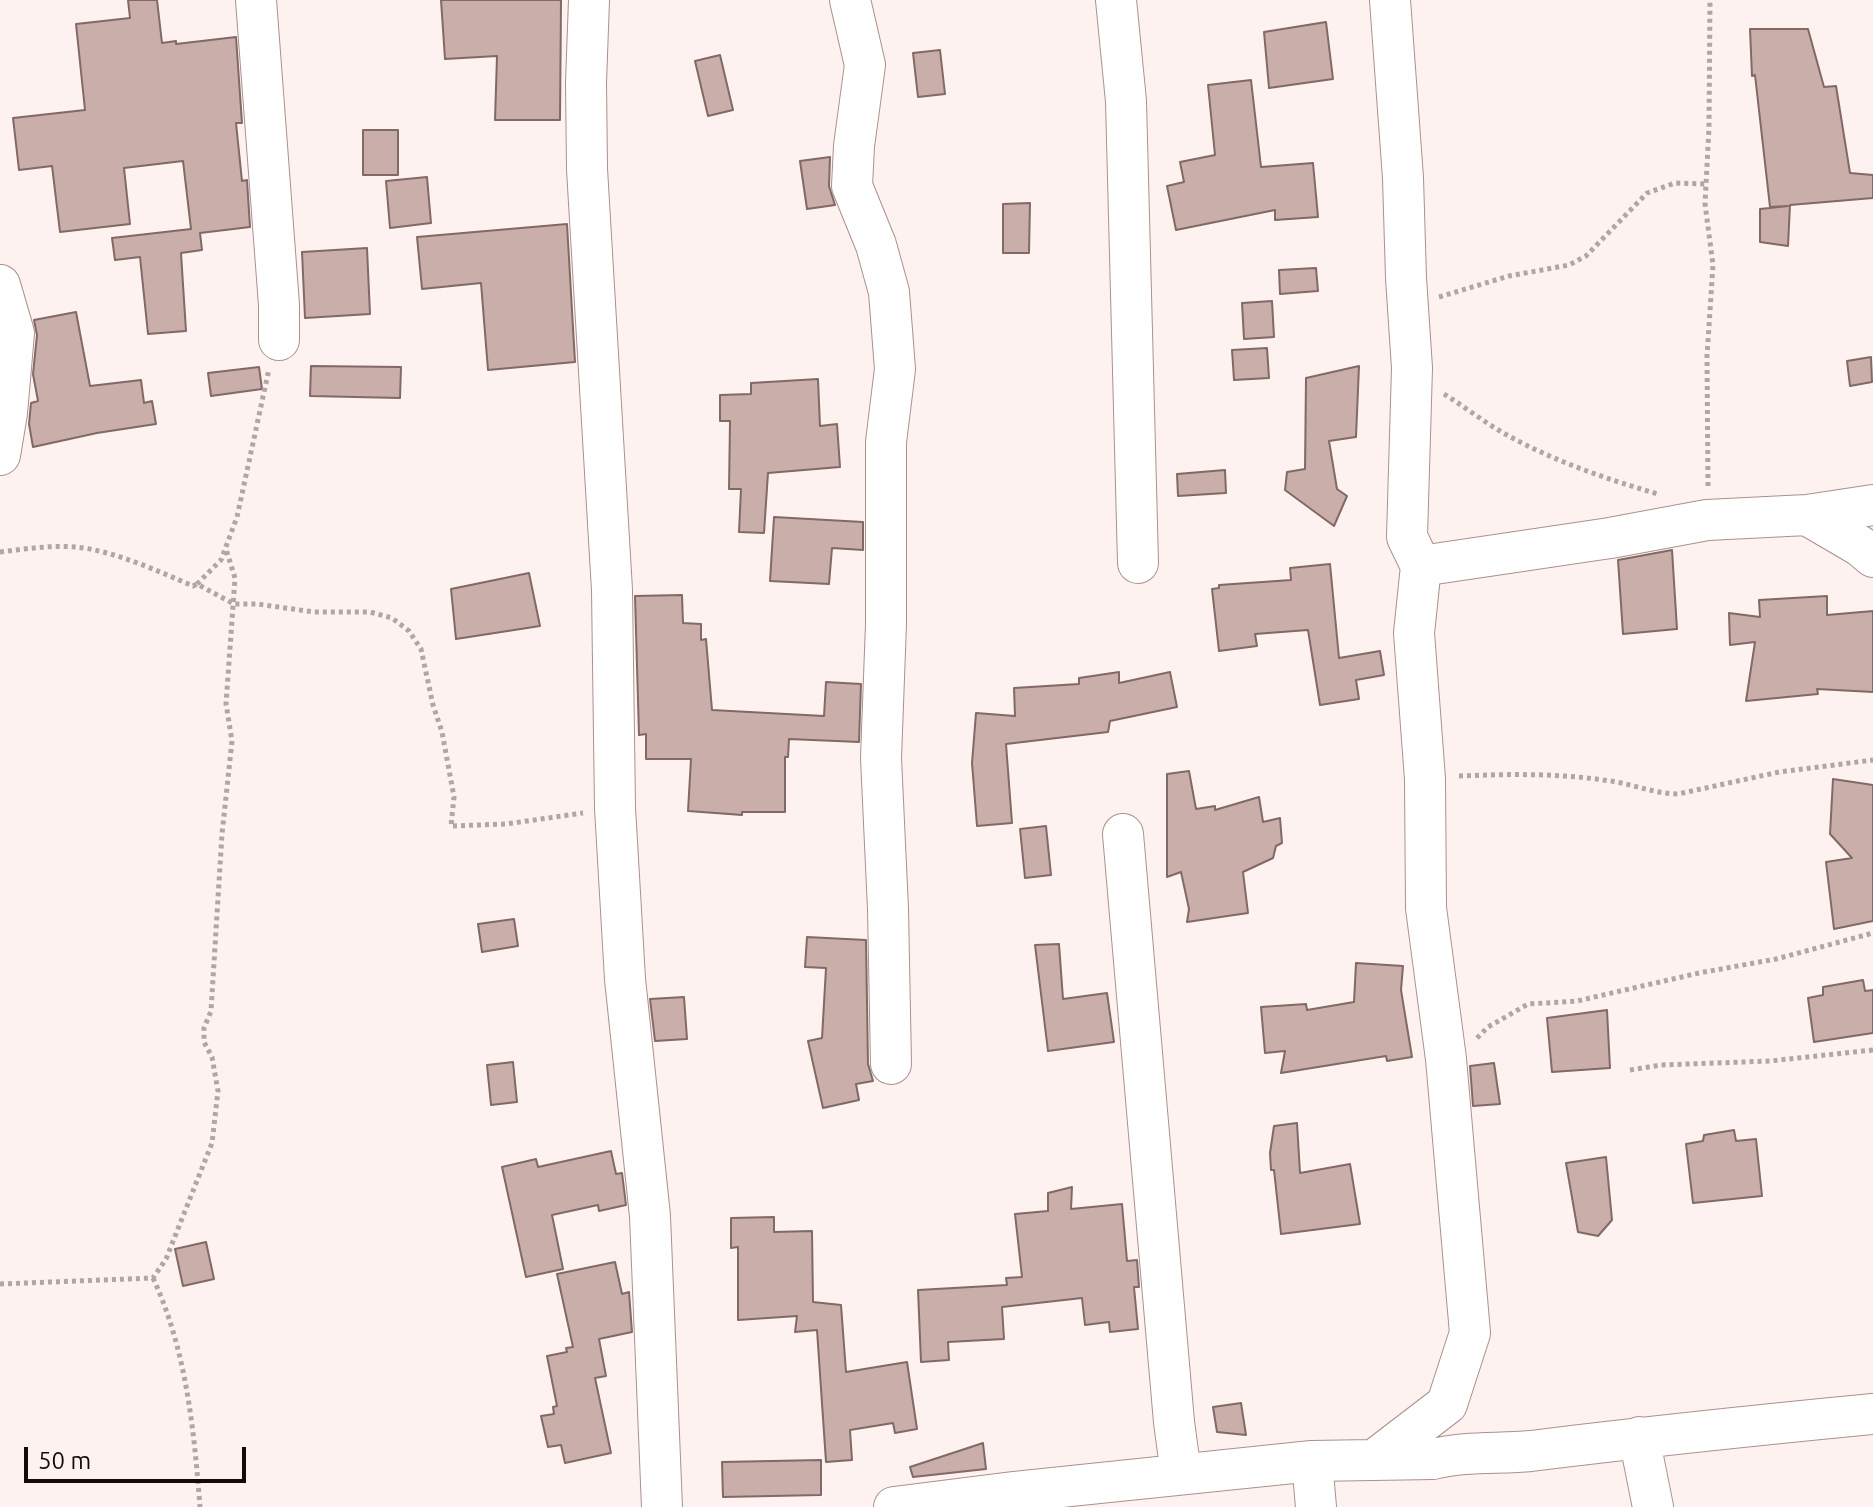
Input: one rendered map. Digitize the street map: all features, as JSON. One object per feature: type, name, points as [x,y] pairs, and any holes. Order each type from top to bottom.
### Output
[{"type":"street","points":[[256,0],[279,340]]},
{"type":"street","points":[[589,0],[587,169],[612,590],[615,808],[625,979],[650,1216],[662,1507]]},
{"type":"street","points":[[850,0],[865,65],[852,186],[876,245],[889,292],[895,369],[886,442],[886,624],[881,758],[891,1064]]},
{"type":"street","points":[[1116,0],[1126,101],[1138,563]]},
{"type":"street","points":[[1374,1460],[1447,1404],[1470,1333],[1448,1074],[1426,908],[1425,779],[1414,633],[1421,566],[1407,537],[1412,368],[1390,0]]},
{"type":"street","points":[[0,285],[14,333],[0,455]]},
{"type":"street","points":[[1421,566],[1707,520],[1807,515],[1873,505]]},
{"type":"street","points":[[1807,515],[1873,557]]},
{"type":"street","points":[[1123,834],[1181,1474]]},
{"type":"street","points":[[894,1507],[1014,1499],[1181,1474],[1312,1461],[1433,1459],[1873,1414]]},
{"type":"street","points":[[1639,1437],[1653,1507]]},
{"type":"street","points":[[1312,1461],[1316,1507]]},
{"type":"path","points":[[1707,520],[1707,356],[1713,265],[1705,204],[1710,0]]},
{"type":"path","points":[[1408,305],[1509,276],[1569,265],[1586,256],[1647,193],[1675,183],[1707,184]]},
{"type":"path","points":[[0,552],[39,547],[77,547],[133,563],[193,586],[197,584],[221,560],[237,517],[263,391],[279,340]]},
{"type":"path","points":[[1412,368],[1477,416],[1530,447],[1596,475],[1663,495]]},
{"type":"path","points":[[153,1278],[166,1259],[212,1143],[218,1091],[212,1057],[204,1042],[204,1028],[211,1011],[222,834],[232,741],[226,704],[235,578],[226,549]]},
{"type":"path","points":[[197,584],[234,604],[314,612],[370,612],[392,618],[409,631],[421,649],[442,732],[454,797],[451,826],[506,824],[615,808]]},
{"type":"path","points":[[1425,779],[1514,774],[1578,777],[1678,794],[1779,772],[1873,760]]},
{"type":"path","points":[[1448,1074],[1466,1049],[1488,1027],[1528,1004],[1577,1001],[1776,959],[1873,933]]},
{"type":"path","points":[[1630,1070],[1661,1065],[1770,1061],[1873,1050]]},
{"type":"path","points":[[0,1284],[153,1278]]},
{"type":"path","points":[[153,1278],[170,1314],[181,1357],[200,1507]]},
{"type":"building","points":[[128,0],[157,0],[162,43],[236,37],[242,123],[236,123],[242,181],[247,180],[250,227],[200,233],[202,250],[181,253],[186,331],[148,334],[140,257],[115,260],[112,238],[191,229],[183,161],[124,168],[130,224],[60,232],[52,166],[19,170],[13,118],[85,110],[76,24],[130,18]]},
{"type":"building","points":[[441,0],[561,0],[560,120],[495,120],[497,56],[445,59]]},
{"type":"building","points":[[1326,22],[1333,79],[1269,88],[1264,32]]},
{"type":"building","points":[[1750,29],[1808,29],[1824,87],[1836,86],[1850,173],[1873,175],[1873,198],[1790,205],[1788,246],[1760,242],[1760,209],[1788,206],[1770,207],[1755,75],[1752,76]]},
{"type":"building","points":[[940,50],[945,94],[918,97],[913,53]]},
{"type":"building","points":[[720,55],[733,110],[708,116],[695,61]]},
{"type":"building","points":[[1251,80],[1261,167],[1313,163],[1318,217],[1275,220],[1275,210],[1176,230],[1167,186],[1184,182],[1180,162],[1215,155],[1208,85]]},
{"type":"building","points":[[363,130],[398,130],[398,175],[363,175]]},
{"type":"building","points":[[830,157],[829,186],[835,205],[807,209],[800,161]]},
{"type":"building","points":[[427,177],[431,223],[390,228],[386,181]]},
{"type":"building","points":[[1030,203],[1029,253],[1003,253],[1003,204]]},
{"type":"building","points":[[567,224],[575,362],[488,370],[481,283],[422,289],[417,237]]},
{"type":"building","points":[[367,248],[370,314],[305,318],[302,252]]},
{"type":"building","points":[[1316,268],[1318,291],[1280,294],[1279,270]]},
{"type":"building","points":[[1272,301],[1274,337],[1244,339],[1242,303]]},
{"type":"building","points":[[76,312],[90,386],[141,380],[144,403],[152,401],[156,424],[33,447],[29,424],[31,403],[38,401],[33,374],[37,335],[34,320]]},
{"type":"building","points":[[1267,348],[1269,378],[1234,380],[1232,350]]},
{"type":"building","points":[[1871,357],[1872,382],[1850,386],[1847,361]]},
{"type":"building","points":[[311,366],[401,367],[400,398],[310,396]]},
{"type":"building","points":[[1359,366],[1356,437],[1329,441],[1337,489],[1347,496],[1334,526],[1285,490],[1287,472],[1305,469],[1306,378]]},
{"type":"building","points":[[259,367],[262,389],[211,396],[208,373]]},
{"type":"building","points":[[818,379],[820,426],[837,424],[840,467],[768,473],[764,533],[739,532],[741,489],[729,489],[730,421],[720,421],[720,395],[751,394],[751,383]]},
{"type":"building","points":[[1225,470],[1226,493],[1178,496],[1177,474]]},
{"type":"building","points":[[774,517],[863,522],[863,550],[832,548],[829,584],[770,581]]},
{"type":"building","points":[[1672,550],[1677,629],[1623,634],[1618,560]]},
{"type":"building","points":[[1330,564],[1339,658],[1380,651],[1384,675],[1356,680],[1359,699],[1320,705],[1308,630],[1255,634],[1257,646],[1219,651],[1212,589],[1219,588],[1219,585],[1291,580],[1290,568]]},
{"type":"building","points":[[529,573],[540,626],[456,639],[451,589]]},
{"type":"building","points":[[682,595],[683,623],[701,624],[701,640],[706,639],[712,710],[824,716],[826,682],[861,684],[859,742],[789,739],[788,757],[785,757],[785,812],[742,812],[742,815],[688,811],[691,759],[646,759],[646,734],[639,735],[635,596]]},
{"type":"building","points":[[1827,596],[1827,615],[1873,611],[1873,692],[1817,689],[1818,694],[1746,701],[1755,642],[1730,645],[1729,613],[1760,617],[1759,600]]},
{"type":"building","points":[[1119,672],[1119,683],[1170,672],[1177,707],[1110,721],[1108,732],[1006,744],[1012,823],[977,826],[972,763],[976,713],[1015,716],[1014,688],[1079,684],[1079,678]]},
{"type":"building","points":[[1189,771],[1196,809],[1215,806],[1215,810],[1259,797],[1263,822],[1280,818],[1282,843],[1276,846],[1273,858],[1243,872],[1248,913],[1187,922],[1189,909],[1181,872],[1167,877],[1167,774]]},
{"type":"building","points":[[1833,779],[1873,785],[1873,921],[1834,929],[1826,862],[1852,858],[1830,834]]},
{"type":"building","points":[[1046,826],[1051,875],[1025,878],[1020,829]]},
{"type":"building","points":[[514,919],[518,946],[482,952],[478,924]]},
{"type":"building","points":[[807,937],[866,940],[868,1064],[873,1081],[856,1084],[859,1100],[823,1108],[808,1041],[822,1038],[826,968],[805,967]]},
{"type":"building","points":[[1059,944],[1063,999],[1107,993],[1114,1042],[1048,1051],[1035,945]]},
{"type":"building","points":[[1356,963],[1403,966],[1401,990],[1412,1057],[1387,1061],[1386,1056],[1281,1073],[1285,1051],[1265,1053],[1261,1007],[1306,1004],[1307,1010],[1354,1002]]},
{"type":"building","points":[[1863,980],[1865,991],[1873,990],[1873,1033],[1814,1042],[1808,998],[1823,995],[1823,987]]},
{"type":"building","points":[[684,997],[687,1039],[655,1041],[650,999]]},
{"type":"building","points":[[1607,1010],[1610,1068],[1552,1072],[1547,1018]]},
{"type":"building","points":[[513,1062],[517,1102],[491,1105],[487,1065]]},
{"type":"building","points":[[1494,1063],[1500,1104],[1473,1106],[1470,1066]]},
{"type":"building","points":[[1297,1123],[1300,1173],[1350,1164],[1360,1224],[1281,1234],[1270,1153],[1274,1126]]},
{"type":"building","points":[[1734,1130],[1736,1141],[1756,1139],[1762,1196],[1693,1203],[1686,1144],[1703,1141],[1704,1135]]},
{"type":"building","points":[[611,1151],[616,1174],[622,1173],[626,1205],[599,1211],[598,1205],[552,1215],[563,1269],[526,1277],[502,1167],[536,1159],[538,1167]]},
{"type":"building","points":[[1606,1157],[1612,1220],[1598,1236],[1578,1232],[1566,1163]]},
{"type":"building","points":[[1072,1187],[1071,1209],[1122,1204],[1127,1261],[1137,1260],[1139,1287],[1134,1287],[1138,1329],[1110,1332],[1109,1322],[1085,1325],[1082,1298],[1002,1307],[1004,1339],[948,1342],[949,1360],[921,1362],[918,1290],[1007,1285],[1006,1278],[1022,1277],[1015,1214],[1048,1211],[1048,1193]]},
{"type":"building","points":[[774,1217],[774,1232],[812,1231],[813,1302],[841,1305],[846,1372],[907,1362],[917,1429],[895,1433],[893,1423],[850,1430],[852,1460],[826,1462],[817,1330],[795,1332],[797,1316],[738,1320],[738,1247],[731,1248],[731,1218]]},
{"type":"building","points":[[206,1242],[214,1279],[183,1286],[175,1249]]},
{"type":"building","points":[[615,1262],[622,1294],[629,1292],[632,1332],[599,1339],[606,1376],[595,1378],[611,1453],[565,1463],[561,1445],[548,1447],[541,1416],[554,1414],[553,1407],[557,1406],[547,1356],[567,1352],[566,1348],[573,1347],[557,1274]]},
{"type":"building","points":[[1241,1403],[1246,1435],[1217,1432],[1213,1407]]},
{"type":"building","points":[[983,1443],[986,1469],[913,1477],[910,1467]]},
{"type":"building","points":[[821,1460],[821,1495],[723,1497],[722,1462]]}]
